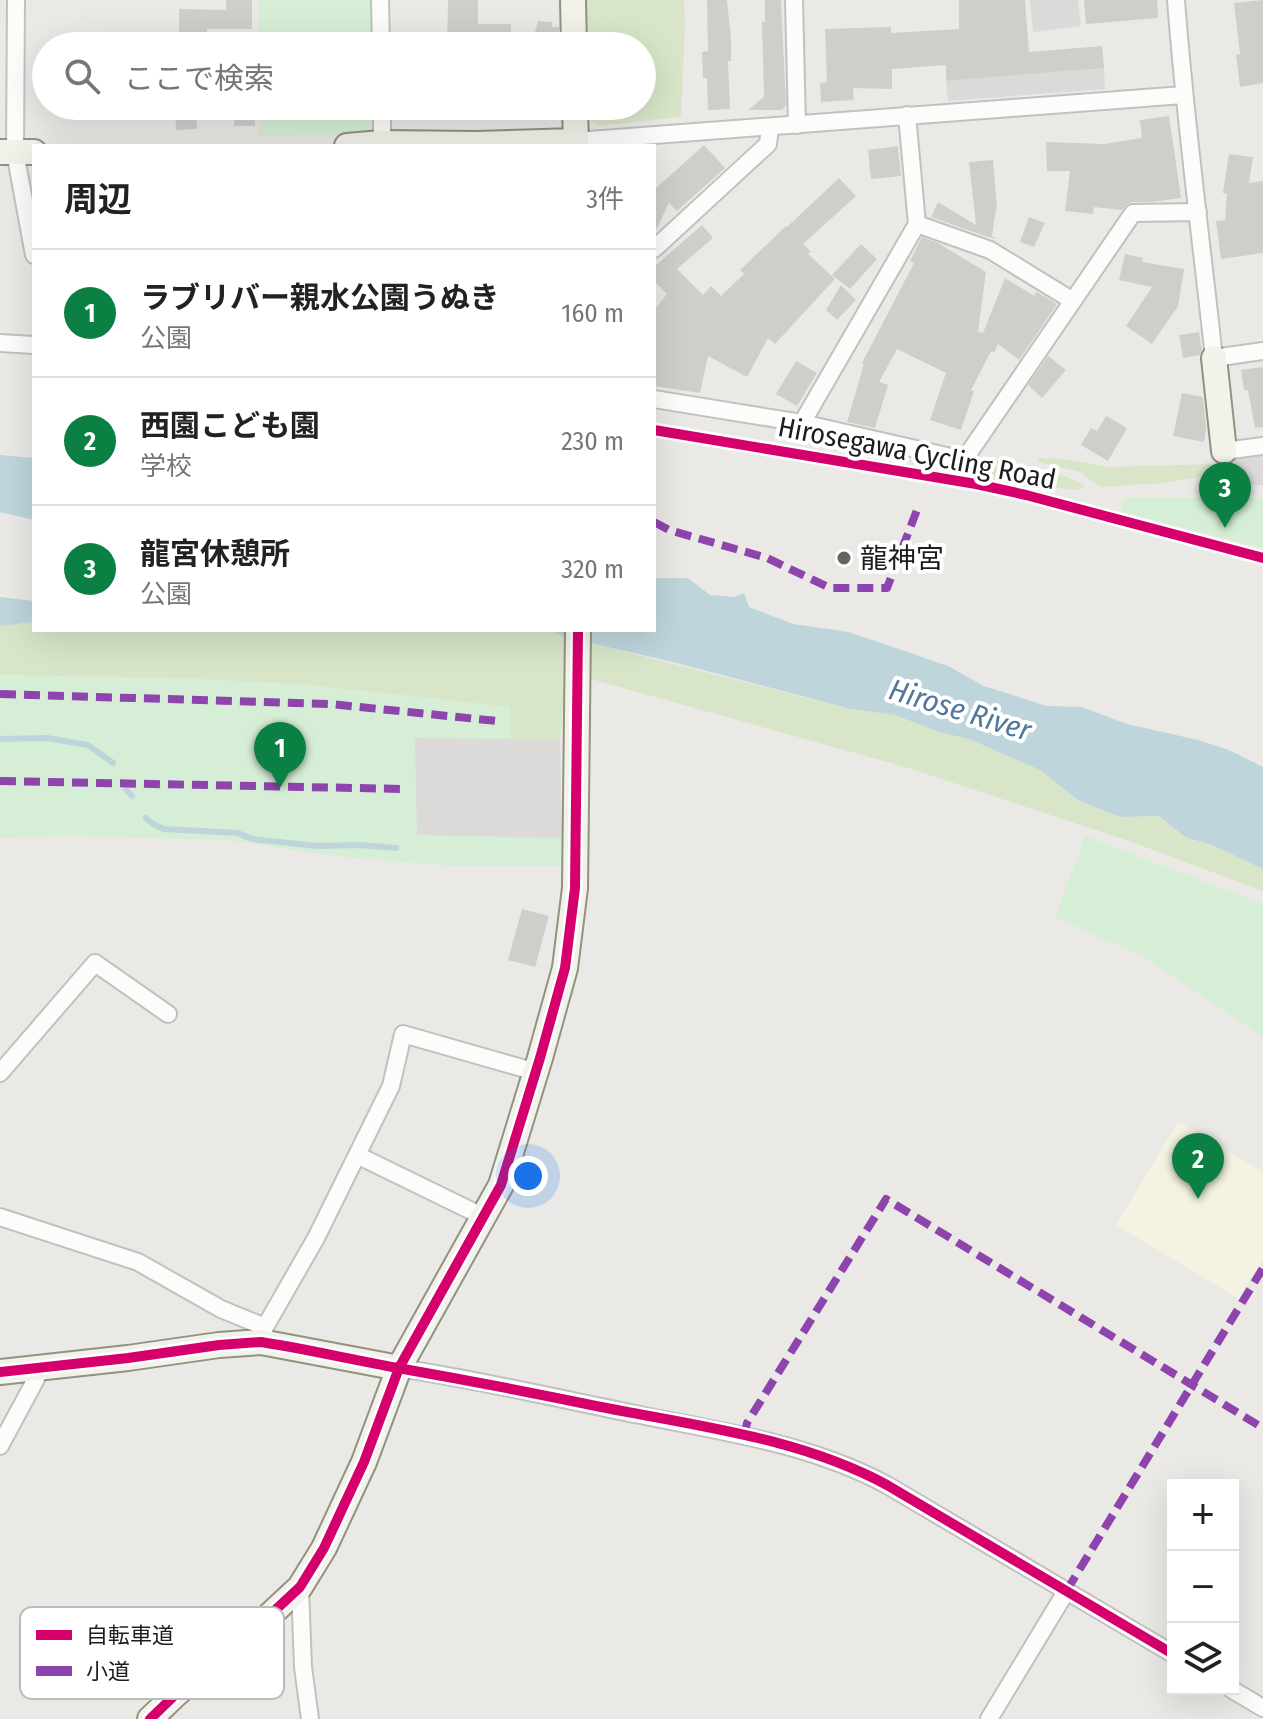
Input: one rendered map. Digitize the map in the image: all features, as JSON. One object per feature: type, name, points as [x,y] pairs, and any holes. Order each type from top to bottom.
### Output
[{"type":"street","points":[[16,0],[16,152],[32,244]]},
{"type":"street","points":[[380,0],[381,32]]},
{"type":"street","points":[[573,0],[574,32]]},
{"type":"street","points":[[794,0],[797,125]]},
{"type":"street","points":[[1176,0],[1183,95],[1224,451],[1263,446]]},
{"type":"street","points":[[575,120],[576,144],[686,132],[1183,95]]},
{"type":"street","points":[[802,423],[917,224],[907,115]]},
{"type":"street","points":[[382,120],[382,143]]},
{"type":"street","points":[[656,247],[768,144],[770,128]]},
{"type":"street","points":[[370,144],[429,144]]},
{"type":"street","points":[[656,399],[802,423],[964,460],[1133,213],[1198,212]]},
{"type":"street","points":[[917,224],[990,250],[1073,301]]},
{"type":"street","points":[[0,343],[32,345]]},
{"type":"street","points":[[1214,358],[1263,351]]},
{"type":"street","points":[[278,1607],[300,1587],[324,1548],[364,1462],[399,1368],[501,1185],[536,1072],[565,968],[575,888],[578,632]]},
{"type":"street","points":[[0,1073],[95,963],[168,1014]]},
{"type":"street","points":[[0,1372],[219,1345],[263,1334],[316,1238],[391,1086],[403,1034],[536,1072]]},
{"type":"street","points":[[357,1155],[484,1217]]},
{"type":"street","points":[[0,1217],[138,1262],[263,1334],[399,1368],[744,1436],[829,1458],[887,1485],[1167,1650]]},
{"type":"street","points":[[0,1446],[36,1379],[37,1367]]},
{"type":"street","points":[[300,1587],[303,1667],[310,1719]]},
{"type":"street","points":[[989,1719],[1067,1590]]},
{"type":"street","points":[[1239,1694],[1263,1708]]},
{"type":"street","points":[[150,1719],[171,1699]]},
{"type":"shaded area","points":[[1030,0],[1078,0],[1081,26],[1033,32]]},
{"type":"shaded area","points":[[1104,68],[1105,89],[948,101],[946,81]]},
{"type":"shaded area","points":[[1263,456],[1263,485],[1228,484],[1234,460]]},
{"type":"shaded area","points":[[415,738],[560,740],[562,838],[417,835]]},
{"type":"shaded area","points":[[1178,1122],[1263,1172],[1263,1259],[1239,1299],[1116,1225]]},
{"type":"green space","points":[[259,0],[371,0],[371,32],[259,32]]},
{"type":"green space","points":[[583,0],[684,0],[681,117],[656,120],[656,32],[583,32]]},
{"type":"green space","points":[[259,120],[372,120],[372,127],[363,135],[259,136]]},
{"type":"green space","points":[[592,120],[653,120],[598,126]]},
{"type":"green space","points":[[1039,458],[1109,467],[1216,464],[1216,468],[1195,478],[1100,487],[1080,472],[1038,462]]},
{"type":"green space","points":[[987,459],[1054,473],[1085,487],[1076,490],[983,478]]},
{"type":"green space","points":[[1124,498],[1263,498],[1263,548],[1120,511]]},
{"type":"green space","points":[[32,622],[32,632],[553,632],[564,637],[565,689],[560,740],[509,740],[509,707],[308,685],[0,675],[0,626]]},
{"type":"green space","points":[[590,643],[851,709],[895,715],[939,732],[969,739],[1040,770],[1078,800],[1120,817],[1159,816],[1185,837],[1212,845],[1263,869],[1263,891],[1129,841],[905,767],[591,679]]},
{"type":"green space","points":[[0,675],[308,685],[510,707],[510,739],[560,740],[562,866],[450,866],[333,856],[229,840],[67,836],[0,838]]},
{"type":"green space","points":[[1085,836],[1263,904],[1263,1037],[1141,955],[1055,918]]},
{"type":"water","points":[[0,455],[32,458],[32,520],[0,512]]},
{"type":"water","name":"Hirose River","points":[[656,578],[688,578],[710,595],[734,597],[744,593],[749,607],[793,624],[849,632],[948,666],[984,686],[1047,706],[1082,707],[1127,724],[1229,750],[1263,767],[1263,869],[1212,845],[1185,837],[1159,816],[1120,817],[1078,800],[1040,770],[969,739],[939,732],[895,715],[851,709],[553,632],[656,632]]},
{"type":"water","points":[[0,597],[32,601],[32,622],[0,626]]},
{"type":"building","points":[[226,0],[252,0],[252,29],[179,32],[179,9],[226,10]]},
{"type":"building","points":[[448,0],[478,0],[478,24],[511,24],[511,32],[447,32]]},
{"type":"building","points":[[707,0],[727,0],[731,38],[731,61],[728,61],[730,109],[708,110],[702,52],[708,51]]},
{"type":"building","points":[[765,0],[781,0],[786,105],[782,110],[748,110],[764,97],[762,22],[765,22]]},
{"type":"building","points":[[959,0],[1025,0],[1029,52],[1102,46],[1104,68],[946,81],[946,65],[892,69],[892,89],[853,88],[854,100],[821,102],[820,83],[827,82],[825,29],[891,27],[891,33],[959,29]]},
{"type":"building","points":[[1084,0],[1157,0],[1158,18],[1086,24]]},
{"type":"building","points":[[1263,0],[1263,83],[1240,87],[1234,3]]},
{"type":"building","points":[[538,21],[552,22],[552,27],[559,27],[559,32],[535,32]]},
{"type":"building","points":[[1169,116],[1181,198],[1132,202],[1122,210],[1094,207],[1093,214],[1065,211],[1070,171],[1047,171],[1046,142],[1104,144],[1142,138],[1140,120]]},
{"type":"building","points":[[176,120],[197,120],[197,129],[176,130]]},
{"type":"building","points":[[234,120],[255,120],[255,126],[234,126]]},
{"type":"building","points":[[704,145],[725,168],[677,211],[669,203],[656,230],[656,188]]},
{"type":"building","points":[[898,146],[901,176],[871,179],[868,150]]},
{"type":"building","points":[[1229,154],[1253,157],[1249,183],[1263,181],[1263,253],[1221,259],[1216,221],[1225,220],[1227,194],[1223,193]]},
{"type":"building","points":[[993,160],[997,209],[992,236],[997,239],[931,217],[938,202],[976,225],[969,162]]},
{"type":"building","points":[[839,178],[856,196],[803,244],[811,252],[808,254],[835,279],[775,344],[768,338],[747,377],[708,356],[700,393],[656,386],[656,308],[667,294],[656,283],[656,265],[702,225],[713,238],[677,269],[703,295],[711,286],[721,296],[744,274],[740,270]]},
{"type":"building","points":[[1029,217],[1045,223],[1034,247],[1020,242]]},
{"type":"building","points":[[922,237],[938,243],[986,272],[978,332],[983,333],[1005,278],[1034,296],[1037,292],[1057,304],[1019,360],[998,344],[994,353],[991,351],[971,390],[974,391],[961,430],[930,420],[946,373],[897,349],[879,382],[888,385],[875,428],[847,422],[862,363],[914,263],[910,261]]},
{"type":"building","points":[[861,244],[877,259],[850,289],[832,275]]},
{"type":"building","points":[[1125,254],[1143,258],[1142,262],[1184,269],[1178,306],[1152,344],[1126,326],[1152,287],[1119,280]]},
{"type":"building","points":[[841,285],[856,300],[837,320],[826,310]]},
{"type":"building","points":[[1199,332],[1200,355],[1183,358],[1179,335]]},
{"type":"building","points":[[1048,356],[1066,370],[1042,398],[1028,385]]},
{"type":"building","points":[[796,361],[817,373],[797,406],[776,394]]},
{"type":"building","points":[[1263,367],[1263,427],[1255,428],[1241,370]]},
{"type":"building","points":[[1182,393],[1203,397],[1204,442],[1173,436]]},
{"type":"building","points":[[1106,416],[1127,428],[1108,461],[1081,445],[1091,428],[1097,431]]},
{"type":"building","points":[[522,909],[549,916],[535,967],[508,960]]},
{"type":"waterway","points":[[0,739],[47,738],[88,745],[113,763]]},
{"type":"waterway","points":[[126,789],[132,796]]},
{"type":"waterway","points":[[146,818],[164,829],[238,833],[252,839],[317,846],[396,848]]},
{"type":"marked path","points":[[656,523],[669,530],[767,558],[830,588],[887,588],[917,510]]},
{"type":"marked path","points":[[0,694],[330,704],[497,721]]},
{"type":"marked path","points":[[0,781],[406,789]]},
{"type":"marked path","points":[[744,1436],[747,1423],[886,1199],[1263,1428]]},
{"type":"marked path","points":[[1067,1590],[1263,1268]]},
{"type":"cycle path","name":"Hirosegawa Cycling Road","points":[[656,430],[976,484],[1263,558]]},
{"type":"cycle path","points":[[278,1607],[300,1587],[324,1548],[364,1462],[399,1368],[501,1185],[565,968],[575,888],[578,632]]},
{"type":"cycle path","points":[[0,1372],[261,1342],[748,1436],[819,1456],[887,1485],[1167,1650]]},
{"type":"cycle path","points":[[150,1719],[171,1699]]},
{"type":"place","name":"龍宮休憩所","points":[[1225,528]]},
{"type":"place","name":"龍神宮","points":[[844,558]]},
{"type":"place","name":"ラブリバー親水公園うぬき","points":[[280,788]]},
{"type":"place","name":"西園こども園","points":[[1198,1199]]}]
